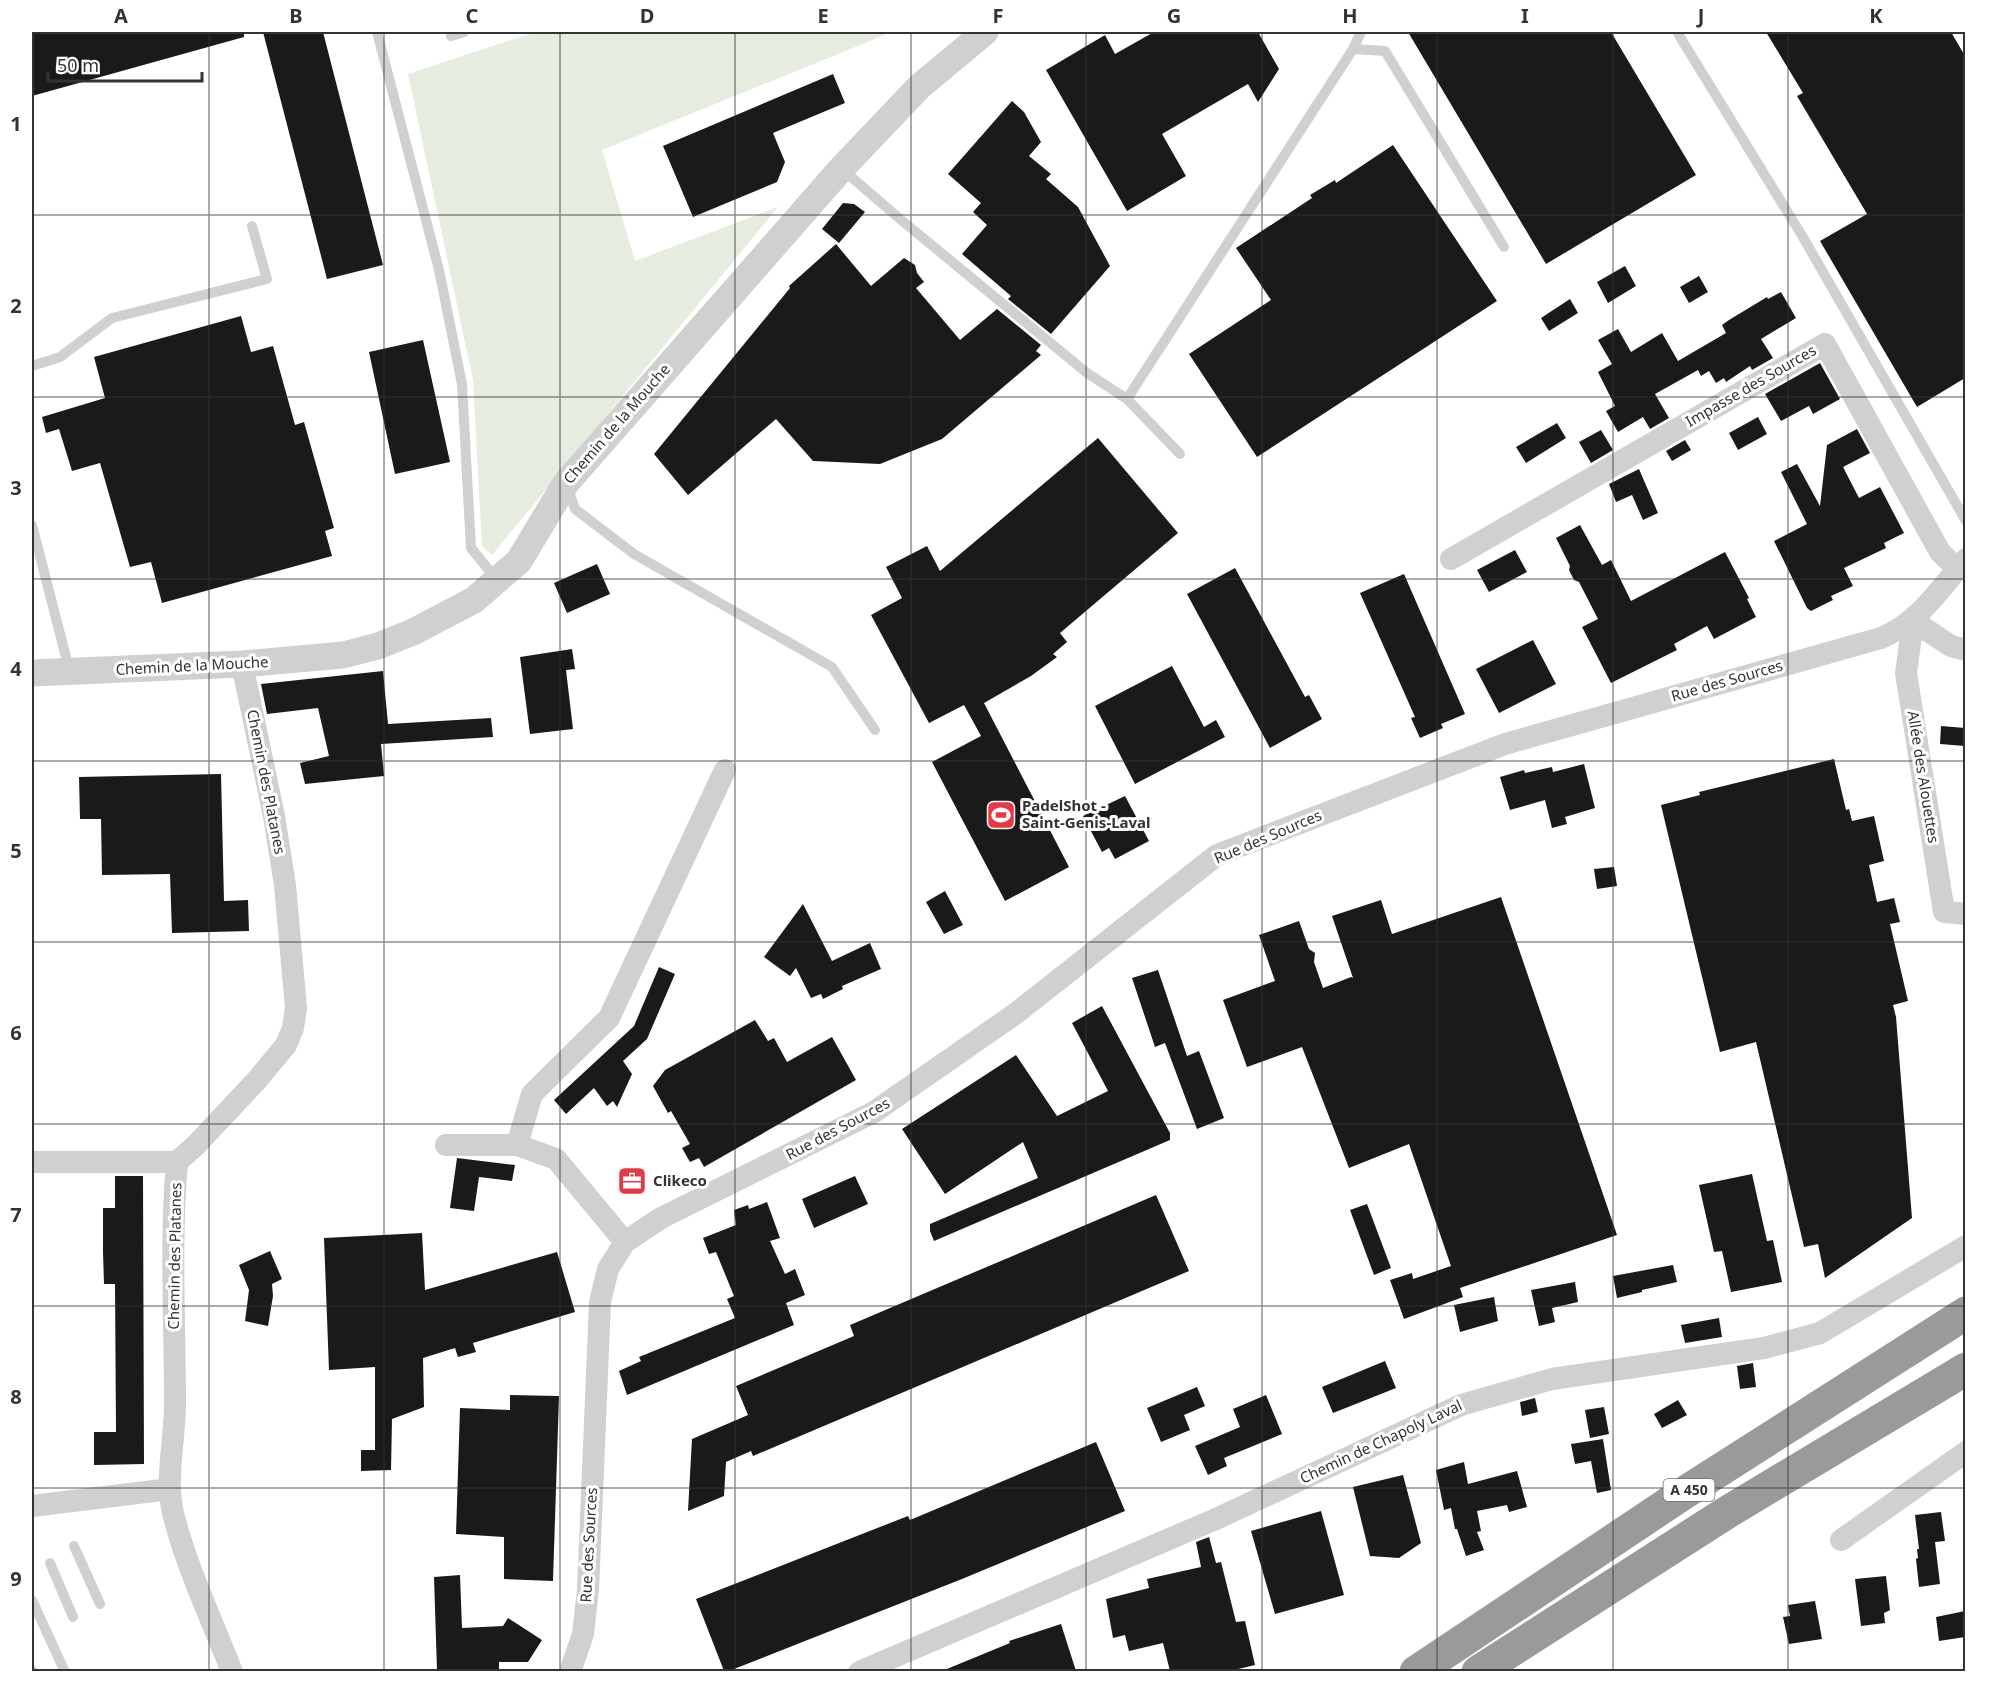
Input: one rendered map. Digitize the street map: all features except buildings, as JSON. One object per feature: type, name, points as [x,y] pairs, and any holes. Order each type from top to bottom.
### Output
[{"type":"highway","name":"A 450","points":[[1416,1671],[1684,1493],[1965,1313]]},
{"type":"highway","name":"A 450","points":[[1478,1671],[1716,1520],[1965,1369]]},
{"type":"street","name":"Chemin de la Mouche","points":[[32,674],[242,664],[343,655],[378,646],[413,632],[474,600],[519,561],[566,483],[841,169],[919,87],[985,32]]},
{"type":"street","name":"Impasse des Sources","points":[[1451,559],[1825,344],[1940,552],[1961,564]]},
{"type":"street","name":"Rue des Sources","points":[[570,1671],[583,1634],[588,1590],[600,1302],[608,1269],[625,1242],[661,1218],[874,1112],[1015,1014],[1217,855],[1505,744],[1881,638],[1913,621],[1961,564]]},
{"type":"street","points":[[1913,621],[1951,646],[1965,650]]},
{"type":"street","name":"Allée des Alouettes","points":[[1913,621],[1906,673],[1944,912],[1965,914]]},
{"type":"street","name":"Chemin des Platanes","points":[[232,1671],[185,1549],[173,1512],[170,1489],[175,1407],[173,1207],[177,1162],[257,1080],[286,1045],[293,1028],[297,1008],[285,885],[274,816],[242,664]]},
{"type":"street","points":[[517,1144],[532,1094],[609,1018],[725,770]]},
{"type":"street","points":[[446,1144],[517,1144],[556,1159],[625,1242]]},
{"type":"street","points":[[32,1162],[177,1162]]},
{"type":"street","name":"Chemin de Chapoly Laval","points":[[859,1671],[1216,1519],[1461,1404],[1552,1379],[1764,1348],[1820,1333],[1958,1251]]},
{"type":"street","points":[[1841,1540],[1965,1452]]},
{"type":"street","points":[[32,1506],[170,1489]]},
{"type":"lane","points":[[377,32],[439,270],[462,384],[471,548],[497,580]]},
{"type":"lane","points":[[451,36],[464,32]]},
{"type":"lane","points":[[1127,399],[1353,49],[1361,32]]},
{"type":"lane","points":[[1677,32],[1804,239],[1965,521]]},
{"type":"lane","points":[[1353,49],[1385,51],[1504,247]]},
{"type":"lane","points":[[841,169],[1078,365],[1127,399],[1180,454]]},
{"type":"lane","points":[[32,366],[60,357],[112,318],[267,279],[252,226]]},
{"type":"lane","points":[[566,483],[575,509],[634,554],[832,667],[875,730]]},
{"type":"lane","points":[[32,525],[67,661],[67,672]]},
{"type":"lane","points":[[74,1546],[100,1604]]},
{"type":"lane","points":[[50,1563],[73,1617]]},
{"type":"lane","points":[[32,1600],[65,1671]]},
{"type":"shaded area","points":[[535,32],[892,32],[602,150],[635,261],[778,207],[492,555],[482,546],[473,380],[408,74]]},
{"type":"place","name":"PadelShot - Saint-Genis-Laval","points":[[1001,815]]},
{"type":"place","name":"Clikeco","points":[[632,1181]]}]
